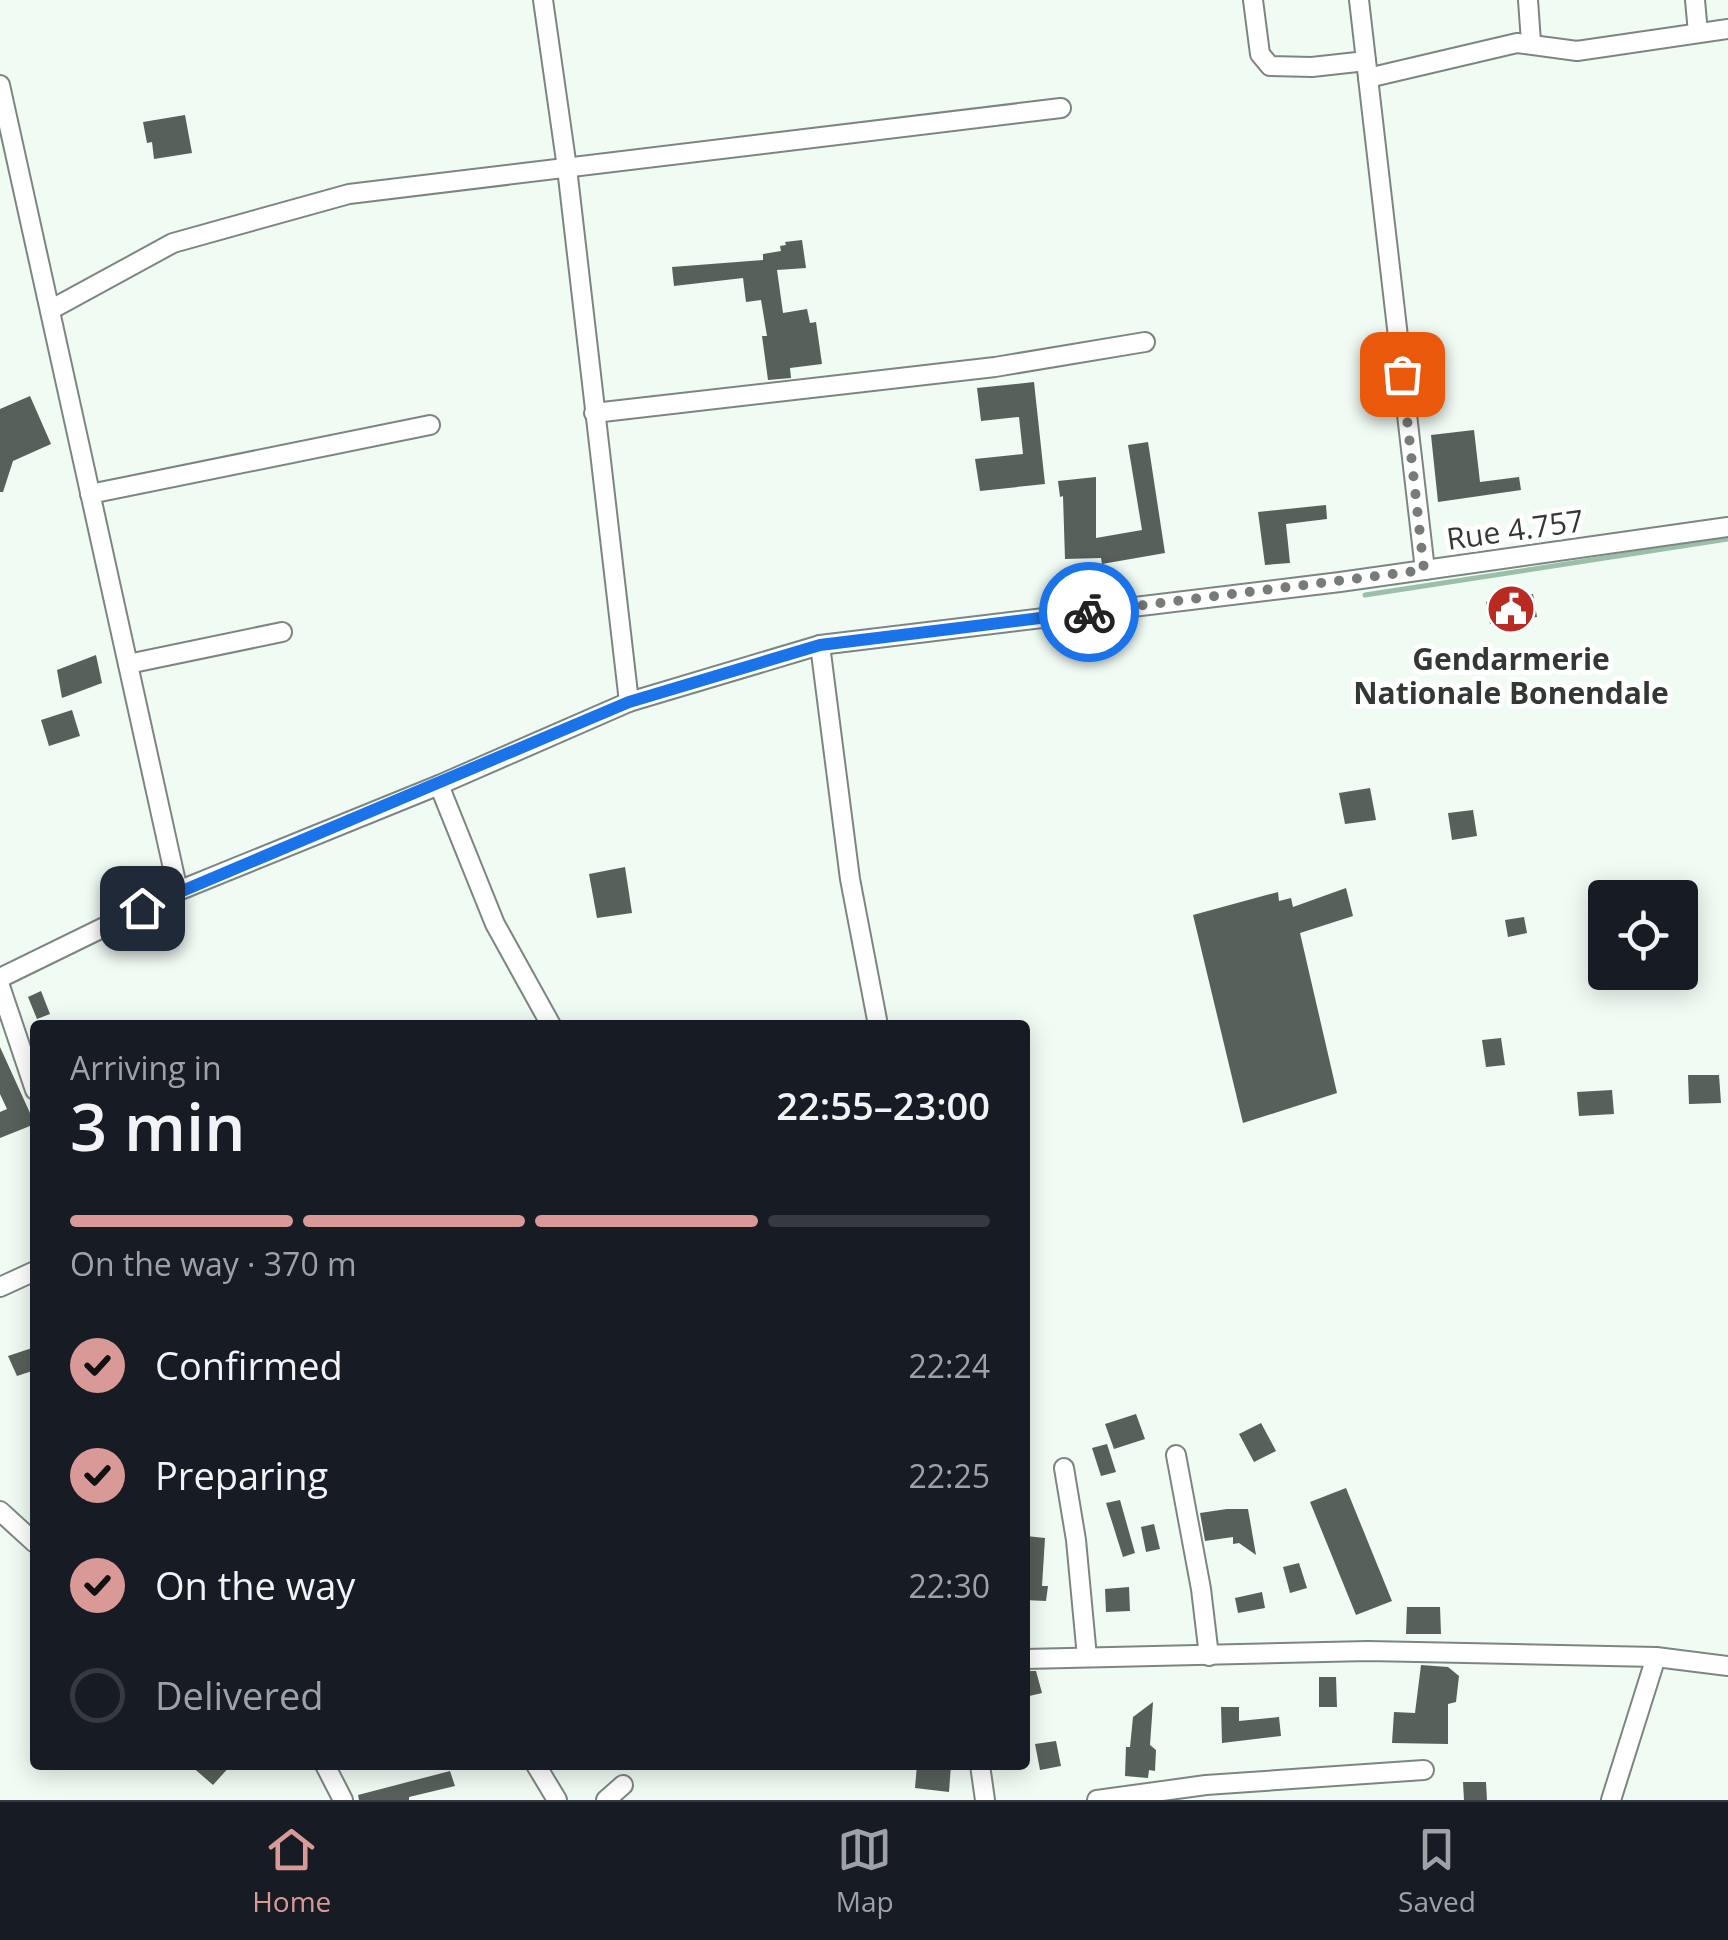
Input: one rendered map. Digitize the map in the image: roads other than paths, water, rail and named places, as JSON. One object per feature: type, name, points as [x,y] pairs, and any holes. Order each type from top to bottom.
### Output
[{"type":"street","points":[[543,0],[568,168],[629,702]]},
{"type":"street","points":[[1253,0],[1260,54],[1270,66],[1367,70],[1530,42],[1577,51],[1728,29]]},
{"type":"street","points":[[1359,0],[1424,570]]},
{"type":"street","points":[[1528,0],[1530,42]]},
{"type":"street","points":[[1695,0],[1698,33]]},
{"type":"street","points":[[0,85],[178,891]]},
{"type":"street","points":[[50,310],[173,243],[349,194],[1061,108]]},
{"type":"street","points":[[594,413],[995,367],[1145,342]]},
{"type":"street","points":[[90,494],[430,426]]},
{"type":"street","name":"Rue 4.757","points":[[0,978],[178,891],[439,785],[629,702],[820,645],[1424,570],[1728,527]]},
{"type":"street","points":[[128,664],[282,632]]},
{"type":"street","points":[[820,645],[850,879],[877,1020]]},
{"type":"street","points":[[439,785],[495,924],[548,1020]]},
{"type":"street","points":[[0,986],[30,1077]]},
{"type":"street","points":[[0,1287],[30,1273]]},
{"type":"street","points":[[1176,1455],[1209,1656]]},
{"type":"street","points":[[1064,1468],[1076,1540],[1087,1657]]},
{"type":"street","points":[[0,1511],[30,1536]]},
{"type":"street","points":[[1030,1659],[1368,1651],[1656,1657],[1728,1666]]},
{"type":"street","points":[[1611,1800],[1656,1657]]},
{"type":"street","points":[[327,1770],[342,1800]]},
{"type":"street","points":[[539,1770],[558,1800]]},
{"type":"street","points":[[981,1770],[984,1800]]},
{"type":"street","points":[[1097,1800],[1141,1797],[1206,1785],[1424,1770]]},
{"type":"street","points":[[606,1800],[623,1785]]},
{"type":"waterway","points":[[1365,595],[1728,539]]},
{"type":"place","name":"Gendarmerie Nationale Bonendale","points":[[1511,609]]}]
